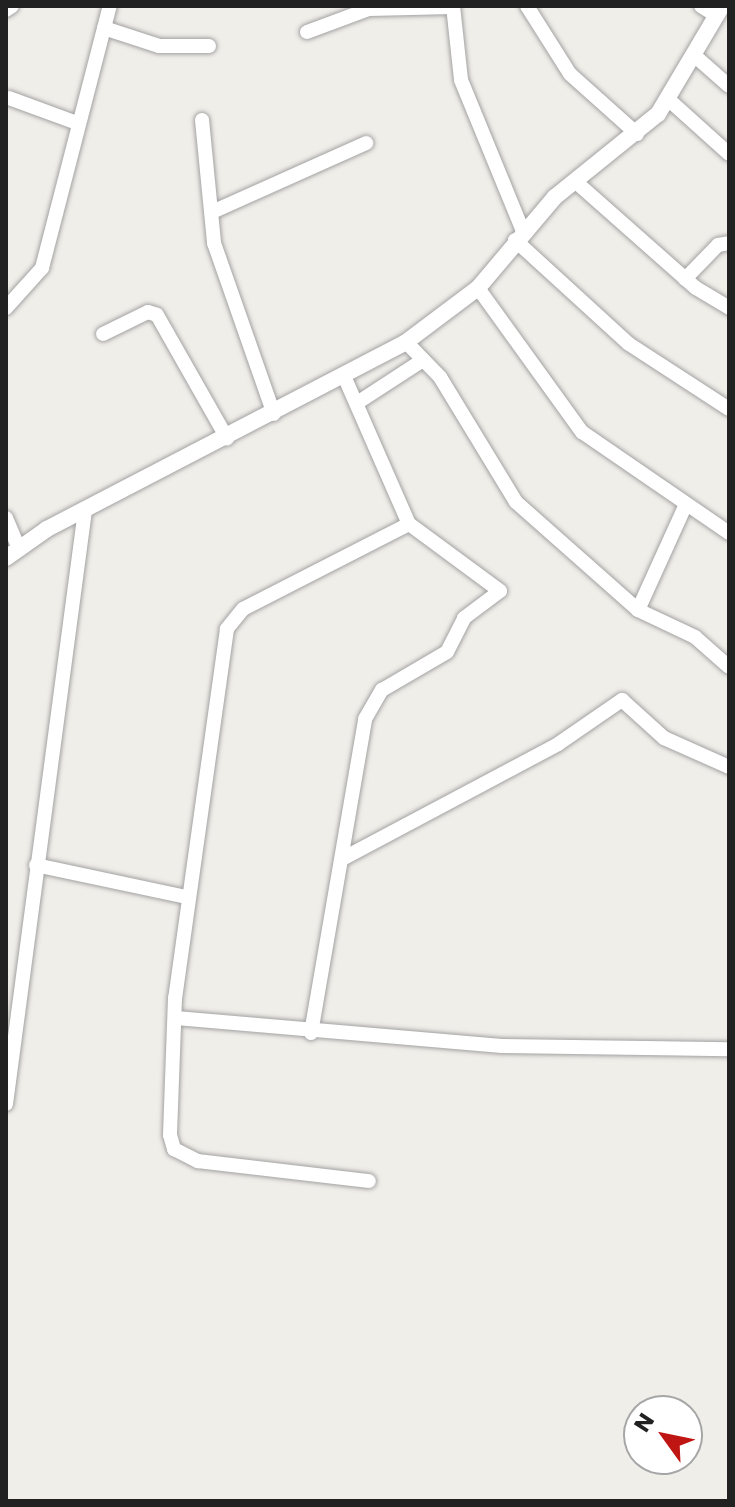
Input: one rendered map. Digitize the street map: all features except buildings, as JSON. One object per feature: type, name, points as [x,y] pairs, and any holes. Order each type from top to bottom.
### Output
[{"type":"street","points":[[6,10],[12,6]]},
{"type":"street","points":[[6,308],[42,268],[77,123],[110,6]]},
{"type":"street","points":[[527,6],[570,74],[637,134]]},
{"type":"street","points":[[6,518],[12,553],[85,510],[274,414],[406,342],[478,288],[519,235],[576,182],[637,134],[668,99],[719,11],[701,6]]},
{"type":"street","points":[[307,32],[369,9],[453,7],[461,80],[519,235],[629,344],[729,409]]},
{"type":"street","points":[[104,28],[159,46],[209,46]]},
{"type":"street","points":[[695,56],[729,86]]},
{"type":"street","points":[[9,98],[77,123]]},
{"type":"street","points":[[668,99],[729,154]]},
{"type":"street","points":[[202,120],[214,243],[274,414]]},
{"type":"street","points":[[212,212],[366,143]]},
{"type":"street","points":[[576,182],[685,279],[729,308]]},
{"type":"street","points":[[685,279],[718,245],[729,243]]},
{"type":"street","points":[[478,288],[582,432],[729,533]]},
{"type":"street","points":[[103,334],[148,312],[157,315],[227,438]]},
{"type":"street","points":[[406,342],[423,360],[516,502],[638,610],[695,637],[729,667]]},
{"type":"street","points":[[357,403],[423,360]]},
{"type":"street","points":[[311,1033],[344,858],[365,719],[382,690],[447,652],[464,618],[500,591],[409,524],[344,376]]},
{"type":"street","points":[[638,610],[686,504]]},
{"type":"street","points":[[6,1104],[85,510]]},
{"type":"street","points":[[369,1181],[198,1161],[174,1149],[176,1018],[187,897],[227,629],[243,609],[409,524]]},
{"type":"street","points":[[344,858],[558,744],[622,700],[664,738],[729,767]]},
{"type":"street","points":[[36,865],[187,897]]},
{"type":"street","points":[[176,1018],[311,1033],[729,1049]]}]
